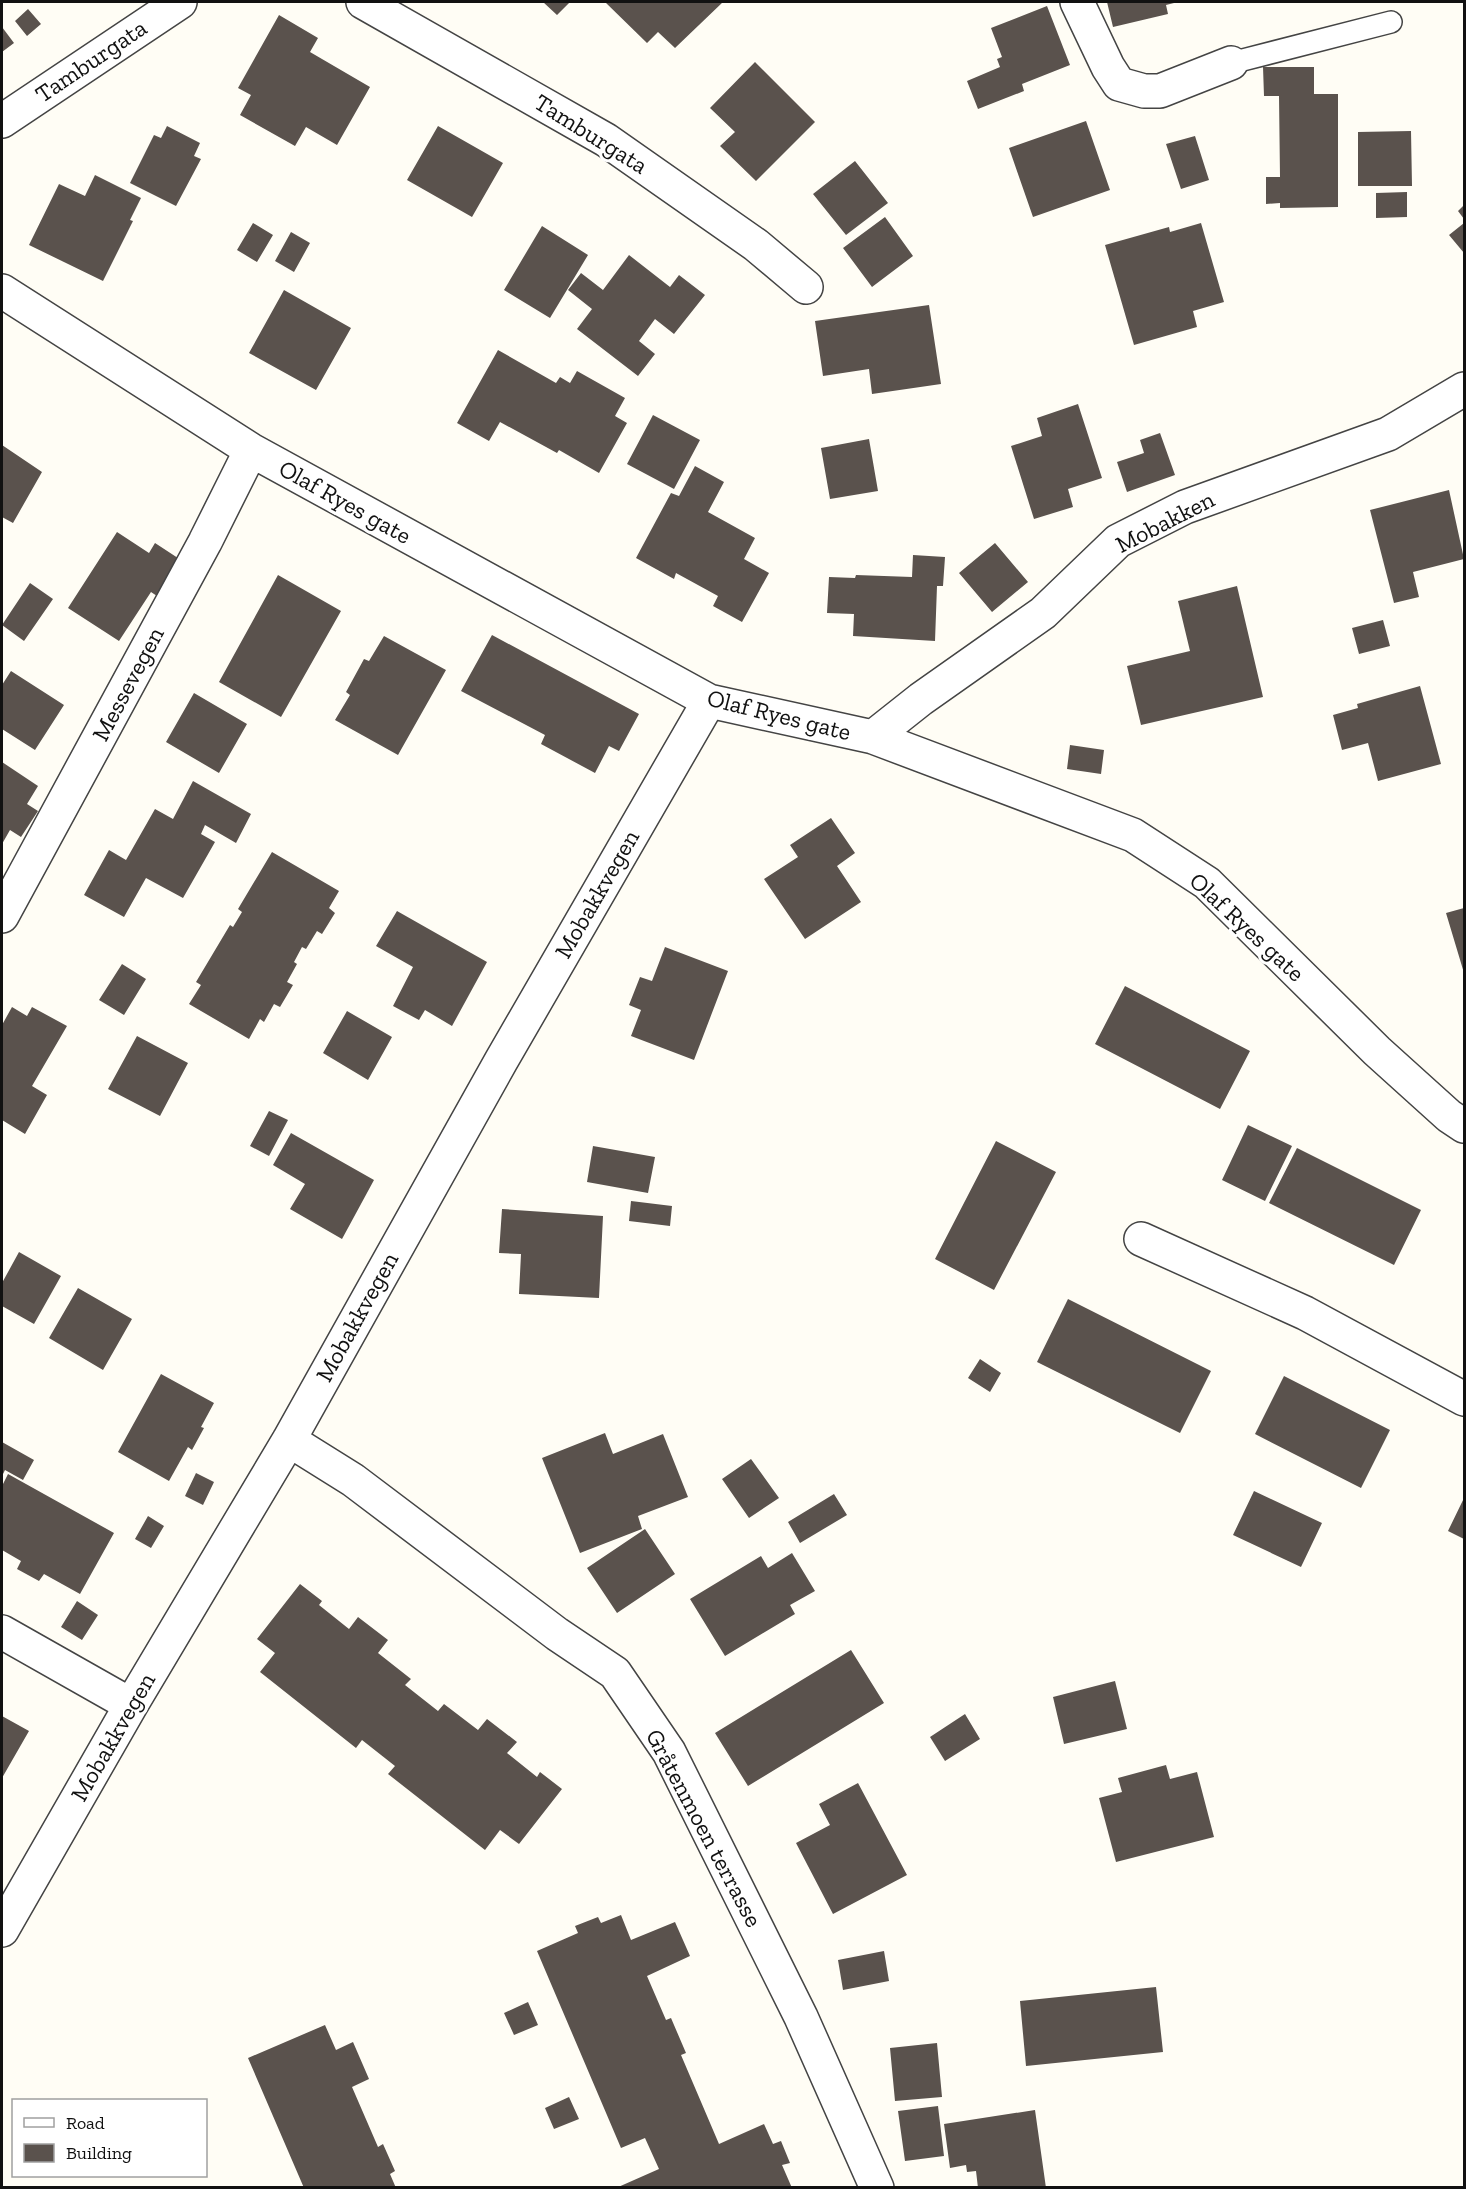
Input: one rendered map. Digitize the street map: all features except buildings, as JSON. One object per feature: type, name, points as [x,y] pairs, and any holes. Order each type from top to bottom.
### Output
[{"type":"street","name":"Tamburgata","points":[[2,121],[180,2]]},
{"type":"street","name":"Tamburgata","points":[[363,2],[606,140],[756,245],[806,287]]},
{"type":"street","points":[[1077,2],[1108,68],[1119,84],[1144,91],[1160,91],[1231,63]]},
{"type":"street","name":"Olaf Ryes gate","points":[[2,291],[251,450],[708,701],[873,737],[1133,835],[1198,877],[1377,1052],[1449,1116],[1464,1126]]},
{"type":"street","name":"Mobakken","points":[[873,737],[921,699],[1043,613],[1118,541],[1185,507],[1388,434],[1464,389]]},
{"type":"street","name":"Messevegen","points":[[2,916],[205,542],[251,450]]},
{"type":"street","name":"Mobakkvegen","points":[[2,1930],[131,1705],[288,1440],[495,1072],[708,701]]},
{"type":"street","points":[[1141,1239],[1305,1313],[1464,1399]]},
{"type":"street","name":"Gråtenmoen terrasse","points":[[288,1440],[353,1480],[557,1634],[615,1673],[669,1752],[801,2017],[878,2187]]},
{"type":"street","points":[[2,1632],[131,1705]]},
{"type":"lane","points":[[1231,63],[1390,22]]}]
